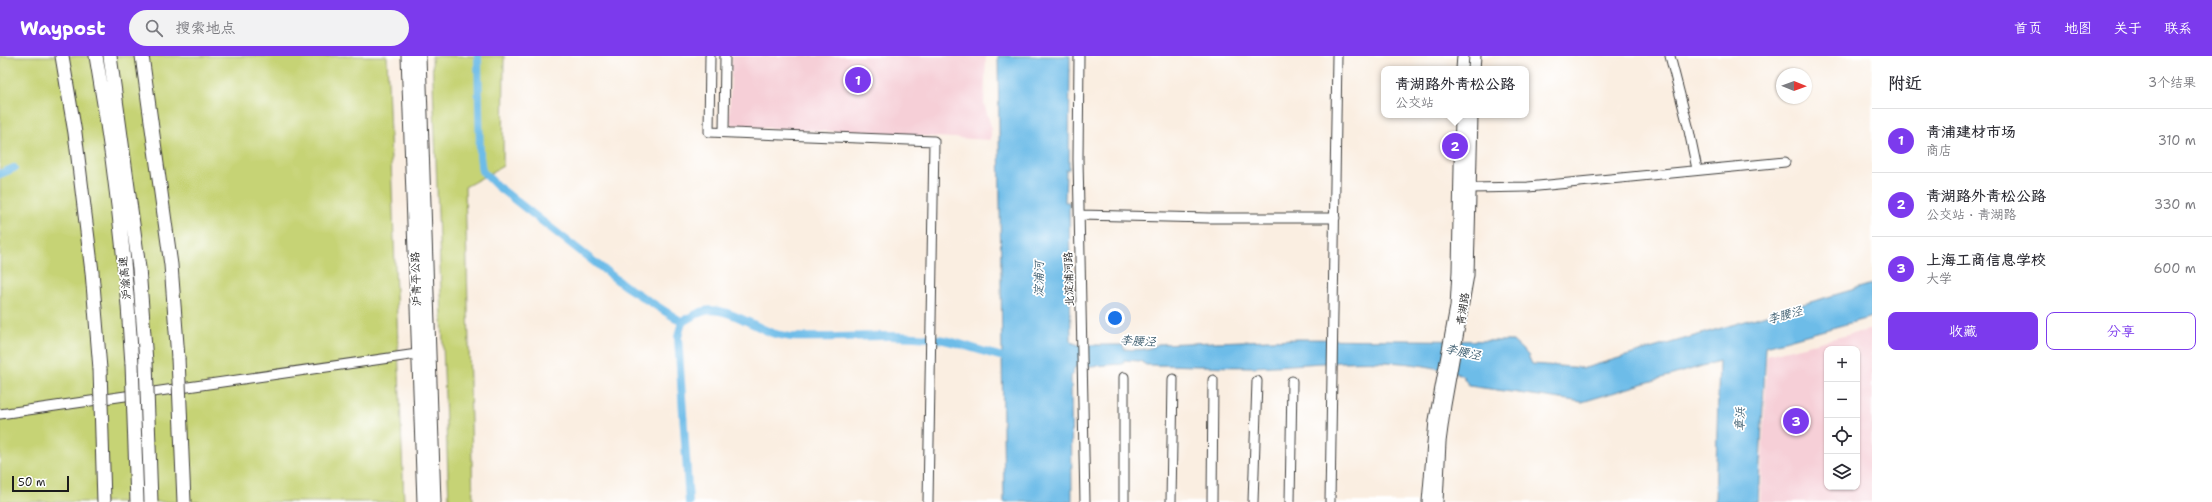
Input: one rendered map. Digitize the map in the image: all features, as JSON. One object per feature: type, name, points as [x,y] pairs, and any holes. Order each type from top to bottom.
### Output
[{"type":"highway","points":[[62,56],[75,132],[92,272],[100,369],[104,502]]},
{"type":"highway","name":"沪渝高速","points":[[96,56],[125,269],[132,364],[137,502]]},
{"type":"highway","name":"沪渝高速","points":[[110,56],[139,268],[146,362],[151,502]]},
{"type":"highway","points":[[142,56],[171,265],[178,358],[184,502]]},
{"type":"highway","points":[[150,56],[162,193]]},
{"type":"highway","name":"沪青平公路","points":[[408,56],[424,353],[434,502]]},
{"type":"highway","name":"沪青平公路","points":[[419,56],[424,353],[424,502]]},
{"type":"main road","points":[[1462,66],[1463,56]]},
{"type":"main road","points":[[1474,66],[1475,56]]},
{"type":"main road","name":"青湖路","points":[[1454,338],[1458,271],[1461,118]]},
{"type":"main road","name":"青湖路","points":[[1428,502],[1434,420],[1447,374],[1468,275],[1472,118]]},
{"type":"main road","name":"青湖路","points":[[1437,502],[1440,442],[1447,374]]},
{"type":"street","points":[[710,56],[709,132],[934,141],[928,502]]},
{"type":"street","points":[[724,132],[725,56]]},
{"type":"street","name":"北淀浦河路","points":[[1079,56],[1085,502]]},
{"type":"street","points":[[1330,502],[1337,56]]},
{"type":"street","points":[[1670,56],[1688,126],[1696,169]]},
{"type":"street","points":[[1471,188],[1528,187],[1696,169],[1785,162]]},
{"type":"street","points":[[1080,215],[1209,218],[1335,218]]},
{"type":"street","points":[[0,414],[424,353]]},
{"type":"street","points":[[1124,377],[1124,502]]},
{"type":"street","points":[[1171,502],[1173,378]]},
{"type":"street","points":[[1212,502],[1213,380]]},
{"type":"street","points":[[1253,502],[1257,381]]},
{"type":"street","points":[[1290,502],[1292,381]]},
{"type":"shaded area","points":[[732,56],[986,56],[984,104],[991,126],[991,140],[734,126],[731,124],[729,117]]},
{"type":"shaded area","points":[[1872,329],[1872,502],[1760,502],[1767,355]]},
{"type":"green space","points":[[0,56],[387,56],[404,502],[0,502]]},
{"type":"green space","points":[[432,56],[504,56],[503,166],[465,187],[473,502],[449,502]]},
{"type":"water","points":[[998,56],[1070,56],[1069,169],[1066,170],[1065,202],[1069,202],[1071,342],[1079,345],[1123,345],[1124,349],[1137,350],[1150,348],[1158,344],[1299,339],[1513,341],[1528,355],[1532,364],[1585,368],[1872,284],[1872,317],[1766,346],[1758,502],[1715,502],[1719,361],[1582,402],[1469,386],[1462,375],[1435,368],[1409,364],[1356,362],[1237,367],[1146,365],[1140,361],[1124,360],[1123,364],[1075,367],[1071,377],[1072,502],[1004,502]]},
{"type":"waterway","points":[[478,56],[480,156],[482,171],[497,186],[625,286],[682,322]]},
{"type":"waterway","points":[[0,174],[14,168]]},
{"type":"waterway","points":[[689,502],[678,337],[682,322],[696,314],[713,310],[721,311],[772,333],[791,337],[907,336],[944,340],[1013,359]]},
{"type":"place","name":"青浦建材市场","points":[[858,80]]},
{"type":"place","name":"青湖路外青松公路","points":[[1455,146]]},
{"type":"place","name":"上海工商信息学校","points":[[1796,421]]},
{"type":"water label","name":"淀浦河","points":[[1039,279]]},
{"type":"water label","name":"李腰泾","points":[[1785,315]]},
{"type":"water label","name":"李腰泾","points":[[1138,341]]},
{"type":"water label","name":"李腰泾","points":[[1463,352]]},
{"type":"water label","name":"章浜","points":[[1740,419]]}]
